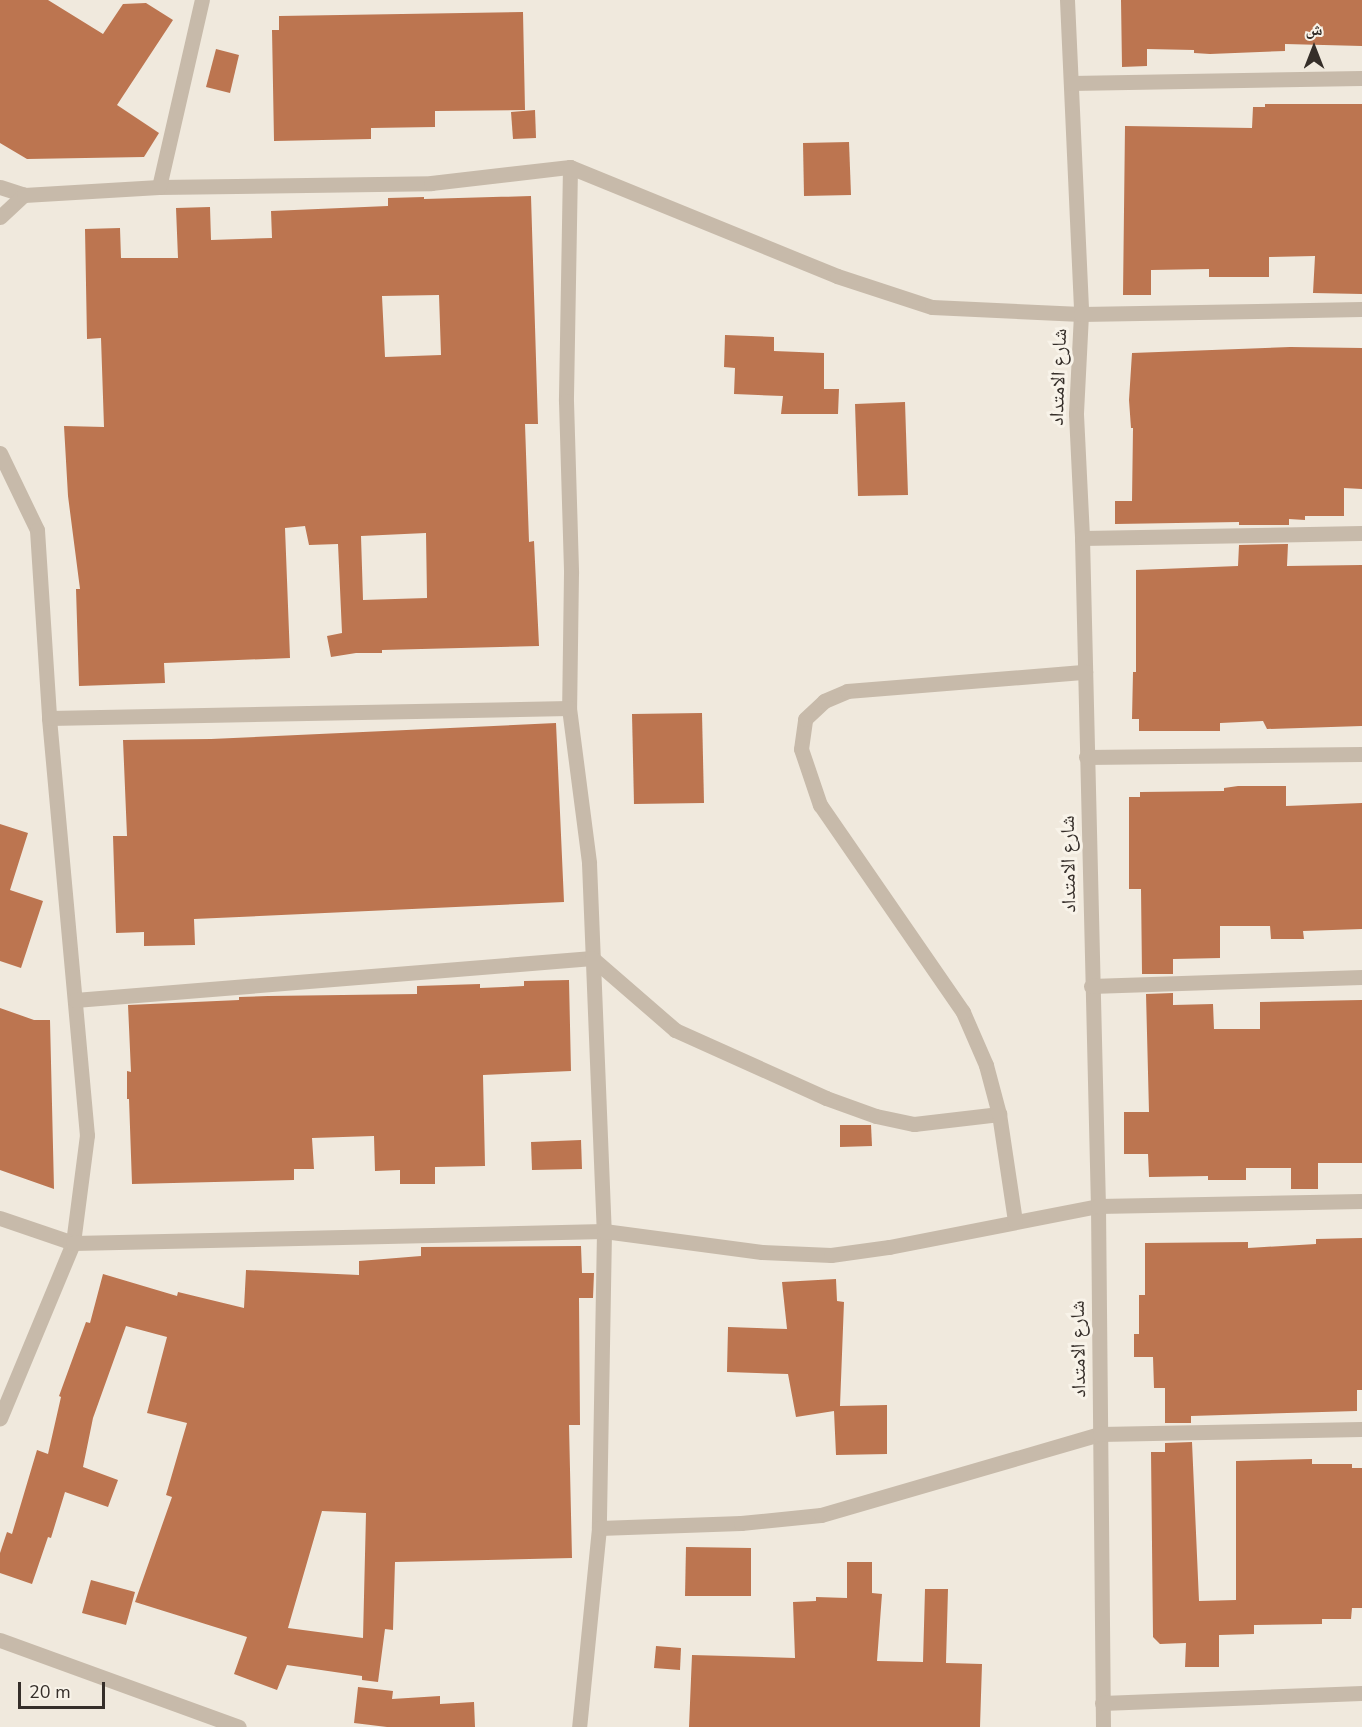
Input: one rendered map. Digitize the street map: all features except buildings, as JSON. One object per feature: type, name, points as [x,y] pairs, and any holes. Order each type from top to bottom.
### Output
[{"type":"street","points":[[159,187],[202,0]]},
{"type":"street","name":"شارع الامتداد","points":[[1067,0],[1081,314],[1076,414],[1082,538],[1098,1206],[1104,1727]]},
{"type":"street","points":[[1071,83],[1362,78]]},
{"type":"street","points":[[570,167],[566,401],[571,573],[569,708],[589,863],[604,1231],[599,1528],[579,1727]]},
{"type":"street","points":[[0,187],[24,195],[159,187],[431,183],[570,167],[837,276],[932,307],[1081,314],[1362,309]]},
{"type":"street","points":[[0,217],[24,195]]},
{"type":"street","points":[[0,453],[37,530],[49,718],[87,1135],[73,1243],[0,1418]]},
{"type":"street","points":[[1082,538],[1362,533]]},
{"type":"street","points":[[1015,1221],[999,1114],[986,1065],[963,1012],[820,805],[801,749],[805,719],[824,701],[847,691],[1085,672]]},
{"type":"street","points":[[49,718],[569,708]]},
{"type":"street","points":[[1086,757],[1362,754]]},
{"type":"street","points":[[75,1000],[592,958],[675,1030],[825,1098],[876,1116],[914,1124],[999,1114]]},
{"type":"street","points":[[1091,986],[1362,977]]},
{"type":"street","points":[[0,1218],[73,1243],[604,1231],[762,1252],[831,1256],[889,1247],[1098,1206],[1362,1201]]},
{"type":"street","points":[[599,1528],[741,1523],[821,1515],[1100,1434],[1362,1429]]},
{"type":"street","points":[[0,1640],[239,1727]]},
{"type":"street","points":[[1102,1703],[1362,1693]]}]
